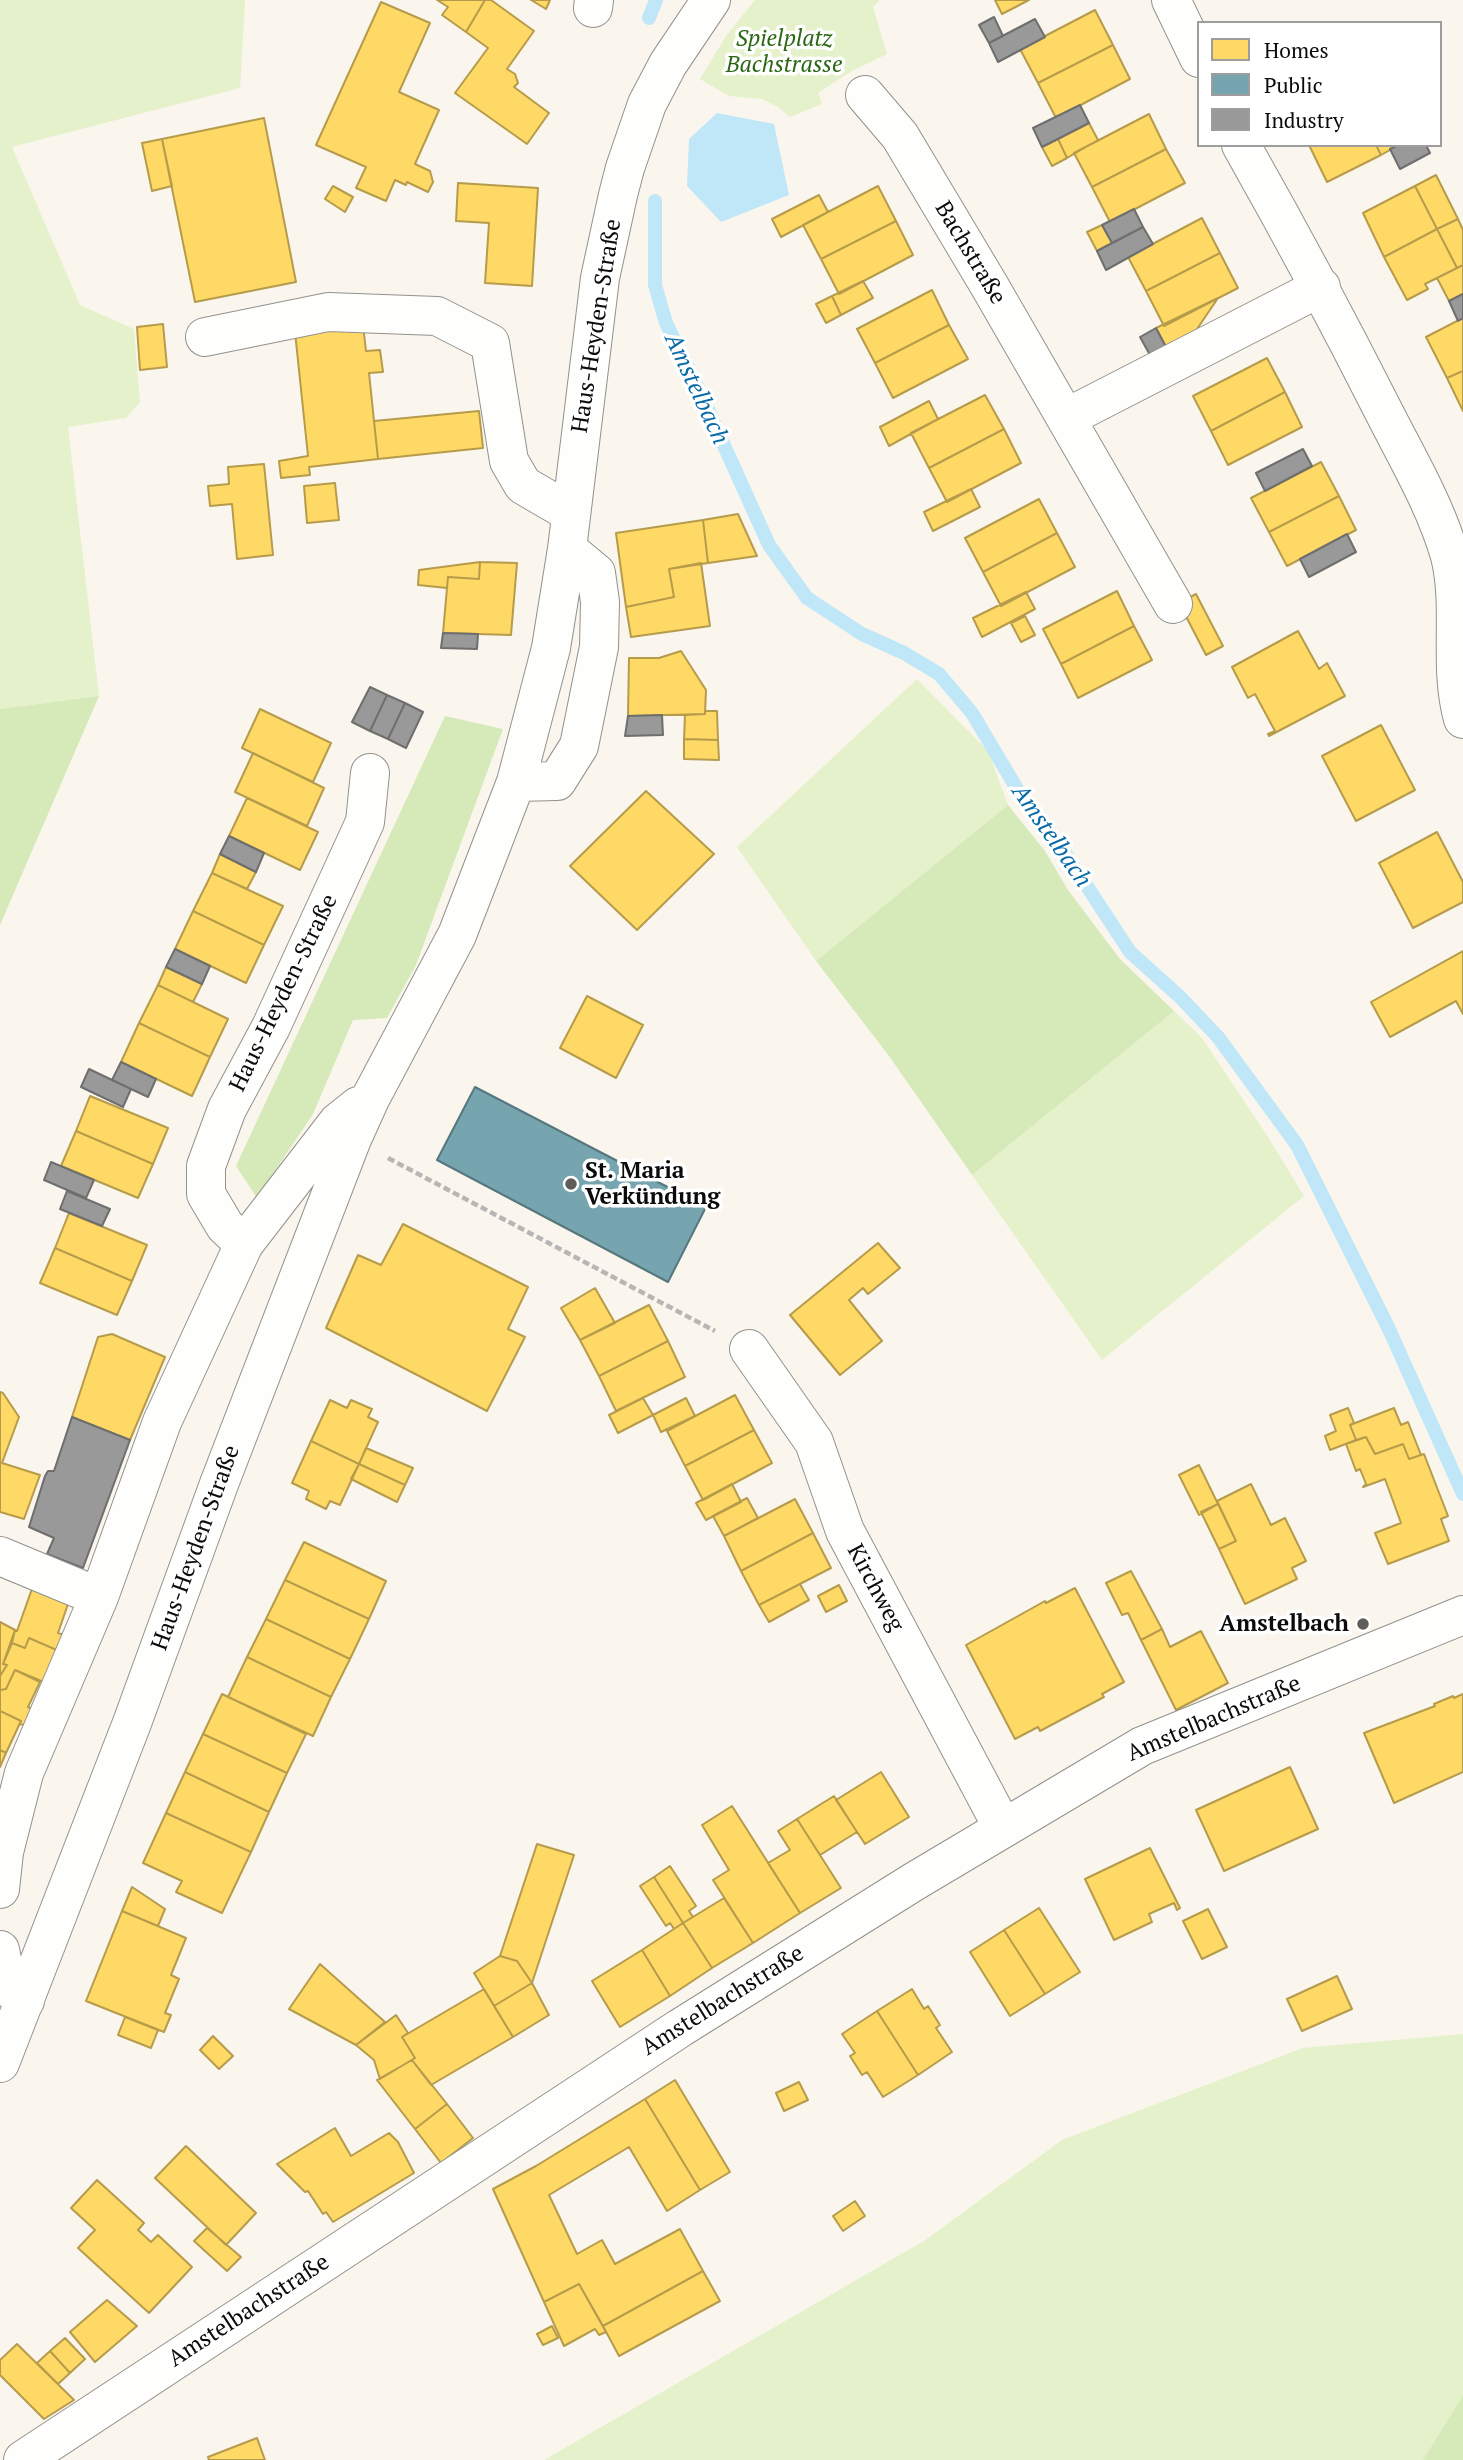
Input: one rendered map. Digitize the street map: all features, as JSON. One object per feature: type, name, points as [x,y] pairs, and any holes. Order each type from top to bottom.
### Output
[{"type":"street","name":"Haus-Heyden-Straße","points":[[0,2063],[132,1723],[219,1485],[352,1139],[371,1097],[457,935],[516,782],[551,648],[569,531],[600,278],[625,168],[647,104],[668,64],[711,0]]},
{"type":"street","points":[[1171,0],[1197,54]]},
{"type":"street","name":"Bachstraße","points":[[865,95],[900,136],[1173,604]]},
{"type":"street","points":[[1242,147],[1321,287],[1432,506],[1450,557],[1460,608],[1455,661],[1463,719]]},
{"type":"street","points":[[1066,418],[1321,287]]},
{"type":"street","points":[[205,337],[328,312],[437,316],[490,343],[509,461],[523,485],[569,531],[596,573],[600,602],[599,647],[579,746],[557,781],[516,782]]},
{"type":"street","name":"Haus-Heyden-Straße","points":[[244,1244],[225,1226],[206,1194],[206,1166],[227,1109],[271,1027],[366,822],[370,773]]},
{"type":"street","name":"Haus-Heyden-Straße","points":[[0,1889],[2,1852],[24,1773],[99,1597],[162,1422],[244,1244],[338,1122],[371,1097]]},
{"type":"street","name":"Kirchweg","points":[[749,1349],[814,1442],[845,1531],[1003,1828]]},
{"type":"street","points":[[0,1556],[99,1597]]},
{"type":"street","name":"Amstelbachstraße","points":[[23,2460],[680,2028],[1003,1828],[1142,1746],[1463,1615]]},
{"type":"street","points":[[0,1950],[8,1987],[25,2001]]},
{"type":"path","points":[[352,1139],[749,1349]]},
{"type":"green space","points":[[0,0],[245,0],[240,88],[12,147],[80,305],[134,329],[140,402],[126,418],[68,427],[99,696],[0,709]]},
{"type":"green space","name":"Spielplatz Bachstrasse","points":[[755,0],[880,0],[873,7],[887,54],[850,72],[818,93],[822,104],[790,117],[762,99],[729,96],[700,79],[726,36]]},
{"type":"green space","points":[[917,679],[988,751],[1008,805],[816,961],[737,847]]},
{"type":"green space","points":[[99,696],[0,925],[0,709]]},
{"type":"green space","points":[[445,716],[503,729],[416,965],[387,1018],[353,1020],[313,1114],[257,1198],[236,1166]]},
{"type":"green space","points":[[1008,805],[1045,851],[1068,890],[1120,959],[1174,1011],[972,1175],[889,1056],[816,961]]},
{"type":"green space","points":[[1174,1011],[1202,1038],[1304,1196],[1102,1360],[972,1175]]},
{"type":"green space","points":[[1463,2034],[1463,2395],[1423,2460],[544,2460],[924,2241],[1062,2140],[1303,2048]]},
{"type":"green space","points":[[1463,2395],[1463,2460],[1423,2460]]},
{"type":"water","points":[[717,113],[774,124],[789,195],[721,222],[687,186],[689,139]]},
{"type":"building: Homes","points":[[437,0],[485,0],[466,32],[442,15],[448,7]]},
{"type":"building: Homes","points":[[485,0],[491,0],[534,31],[507,69],[515,74],[518,83],[514,87],[549,113],[527,144],[455,93],[488,48],[466,32]]},
{"type":"building: Homes","points":[[531,0],[550,0],[546,9]]},
{"type":"building: Homes","points":[[995,0],[1029,0],[1002,14]]},
{"type":"building: Homes","points":[[381,2],[430,23],[399,92],[439,110],[415,164],[430,171],[433,182],[428,192],[407,182],[406,185],[395,180],[386,201],[356,188],[366,167],[316,145]]},
{"type":"building: Homes","points":[[1095,10],[1113,45],[1038,83],[1020,49]]},
{"type":"building: Homes","points":[[1113,45],[1130,79],[1056,118],[1038,83]]},
{"type":"building: Homes","points":[[1149,114],[1166,149],[1092,187],[1074,153]]},
{"type":"building: Homes","points":[[264,118],[296,282],[195,302],[162,139]]},
{"type":"building: Homes","points":[[1089,123],[1098,140],[1067,158],[1058,139]]},
{"type":"building: Homes","points":[[162,139],[172,186],[152,191],[142,143]]},
{"type":"building: Homes","points":[[1058,139],[1067,158],[1052,166],[1042,147]]},
{"type":"building: Homes","points":[[1310,147],[1377,147],[1381,155],[1327,182]]},
{"type":"building: Homes","points":[[1377,147],[1395,147],[1381,155]]},
{"type":"building: Homes","points":[[1166,149],[1185,183],[1110,222],[1092,187]]},
{"type":"building: Homes","points":[[1436,175],[1458,219],[1437,229],[1415,186]]},
{"type":"building: Homes","points":[[458,183],[538,188],[532,286],[485,283],[489,223],[456,221]]},
{"type":"building: Homes","points":[[333,186],[353,197],[345,212],[325,199]]},
{"type":"building: Homes","points":[[878,186],[896,221],[821,259],[803,225]]},
{"type":"building: Homes","points":[[1415,186],[1437,229],[1384,257],[1363,213]]},
{"type":"building: Homes","points":[[819,195],[828,212],[781,237],[772,219]]},
{"type":"building: Homes","points":[[1202,218],[1220,253],[1146,291],[1128,257]]},
{"type":"building: Homes","points":[[1458,219],[1463,230],[1463,265],[1457,268],[1437,229]]},
{"type":"building: Homes","points":[[896,221],[913,255],[839,294],[821,259]]},
{"type":"building: Homes","points":[[1102,225],[1112,243],[1097,251],[1087,232]]},
{"type":"building: Homes","points":[[1437,229],[1457,268],[1425,284],[1428,289],[1407,300],[1384,257]]},
{"type":"building: Homes","points":[[1220,253],[1238,288],[1164,326],[1146,291]]},
{"type":"building: Homes","points":[[1463,265],[1463,294],[1449,301],[1437,278]]},
{"type":"building: Homes","points":[[863,281],[873,298],[841,315],[832,296]]},
{"type":"building: Homes","points":[[932,290],[949,325],[875,363],[857,329]]},
{"type":"building: Homes","points":[[832,296],[841,315],[826,323],[816,304]]},
{"type":"building: Homes","points":[[1218,298],[1195,332],[1166,347],[1156,328]]},
{"type":"building: Homes","points":[[1463,318],[1463,371],[1447,378],[1426,337]]},
{"type":"building: Homes","points":[[163,324],[167,367],[140,370],[137,327]]},
{"type":"building: Homes","points":[[363,325],[366,351],[380,350],[383,372],[369,373],[378,459],[309,467],[310,475],[281,478],[279,461],[308,456],[295,332]]},
{"type":"building: Homes","points":[[949,325],[968,359],[893,398],[875,363]]},
{"type":"building: Homes","points":[[1267,358],[1285,392],[1211,431],[1193,396]]},
{"type":"building: Homes","points":[[1463,371],[1463,411],[1447,378]]},
{"type":"building: Homes","points":[[1285,392],[1302,427],[1228,465],[1211,431]]},
{"type":"building: Homes","points":[[985,395],[1004,429],[929,468],[911,433]]},
{"type":"building: Homes","points":[[929,401],[938,419],[889,446],[880,427]]},
{"type":"building: Homes","points":[[479,411],[483,448],[378,459],[374,421]]},
{"type":"building: Homes","points":[[1004,429],[1021,463],[947,502],[929,468]]},
{"type":"building: Homes","points":[[1321,462],[1339,496],[1269,532],[1251,498]]},
{"type":"building: Homes","points":[[264,464],[273,555],[237,559],[232,504],[210,506],[208,486],[229,484],[228,467]]},
{"type":"building: Homes","points":[[335,483],[339,520],[307,523],[304,486]]},
{"type":"building: Homes","points":[[971,489],[980,507],[933,531],[924,512]]},
{"type":"building: Homes","points":[[1339,496],[1356,530],[1287,566],[1269,532]]},
{"type":"building: Homes","points":[[1039,499],[1057,533],[983,572],[965,538]]},
{"type":"building: Homes","points":[[738,514],[757,556],[708,563],[703,520]]},
{"type":"building: Homes","points":[[703,520],[708,563],[669,569],[674,597],[626,607],[616,533]]},
{"type":"building: Homes","points":[[1057,533],[1075,567],[1001,606],[983,572]]},
{"type":"building: Homes","points":[[480,562],[517,563],[511,635],[443,633],[448,577],[479,579]]},
{"type":"building: Homes","points":[[480,562],[479,579],[448,577],[447,588],[418,585],[419,570]]},
{"type":"building: Homes","points":[[701,563],[710,626],[631,637],[626,607],[674,597],[669,569]]},
{"type":"building: Homes","points":[[1117,591],[1134,626],[1061,664],[1043,629]]},
{"type":"building: Homes","points":[[1026,592],[1035,609],[982,637],[973,618]]},
{"type":"building: Homes","points":[[1196,594],[1223,646],[1206,655],[1179,603]]},
{"type":"building: Homes","points":[[1025,616],[1035,635],[1021,642],[1011,623]]},
{"type":"building: Homes","points":[[1134,626],[1152,660],[1078,698],[1061,664]]},
{"type":"building: Homes","points":[[1298,631],[1319,669],[1327,663],[1345,696],[1269,736],[1268,734],[1275,731],[1255,694],[1248,698],[1232,667]]},
{"type":"building: Homes","points":[[681,651],[706,690],[705,714],[628,716],[629,658],[659,658]]},
{"type":"building: Homes","points":[[260,709],[331,743],[313,782],[242,748]]},
{"type":"building: Homes","points":[[705,711],[717,711],[718,740],[684,739],[685,715],[705,714]]},
{"type":"building: Homes","points":[[1381,725],[1415,790],[1356,821],[1322,756]]},
{"type":"building: Homes","points":[[684,739],[718,740],[719,760],[684,759]]},
{"type":"building: Homes","points":[[253,753],[324,788],[307,826],[235,792]]},
{"type":"building: Homes","points":[[646,791],[714,854],[637,930],[570,866]]},
{"type":"building: Homes","points":[[247,798],[318,832],[300,870],[229,836]]},
{"type":"building: Homes","points":[[1437,832],[1463,882],[1463,902],[1413,928],[1379,863]]},
{"type":"building: Homes","points":[[220,854],[256,872],[247,889],[212,873]]},
{"type":"building: Homes","points":[[212,873],[283,906],[264,945],[193,911]]},
{"type":"building: Homes","points":[[193,911],[264,945],[246,983],[175,949]]},
{"type":"building: Homes","points":[[1463,951],[1463,1014],[1456,1001],[1390,1037],[1371,1002]]},
{"type":"building: Homes","points":[[166,967],[202,984],[193,1002],[158,985]]},
{"type":"building: Homes","points":[[158,985],[228,1019],[210,1057],[139,1023]]},
{"type":"building: Homes","points":[[587,996],[643,1025],[616,1078],[560,1048]]},
{"type":"building: Homes","points":[[139,1023],[210,1057],[192,1096],[121,1062]]},
{"type":"building: Homes","points":[[90,1096],[168,1128],[153,1164],[76,1131]]},
{"type":"building: Homes","points":[[76,1131],[153,1164],[138,1198],[61,1166]]},
{"type":"building: Homes","points":[[69,1213],[147,1245],[132,1281],[55,1248]]},
{"type":"building: Homes","points":[[403,1224],[528,1287],[508,1329],[525,1337],[487,1411],[326,1328],[358,1255],[381,1265]]},
{"type":"building: Homes","points":[[878,1243],[900,1268],[868,1294],[863,1288],[849,1300],[882,1341],[840,1375],[790,1315]]},
{"type":"building: Homes","points":[[55,1248],[132,1281],[117,1315],[40,1283]]},
{"type":"building: Homes","points":[[595,1288],[615,1323],[580,1340],[561,1308]]},
{"type":"building: Homes","points":[[649,1305],[668,1341],[599,1376],[580,1340]]},
{"type":"building: Homes","points":[[112,1334],[165,1357],[130,1440],[72,1417],[98,1337]]},
{"type":"building: Homes","points":[[668,1341],[685,1377],[616,1411],[599,1376]]},
{"type":"building: Homes","points":[[0,1392],[19,1417],[2,1463],[40,1475],[24,1519],[0,1512]]},
{"type":"building: Homes","points":[[735,1395],[754,1430],[685,1466],[667,1431]]},
{"type":"building: Homes","points":[[643,1398],[653,1415],[618,1433],[609,1415]]},
{"type":"building: Homes","points":[[686,1398],[695,1416],[661,1432],[653,1415]]},
{"type":"building: Homes","points":[[330,1400],[347,1408],[351,1400],[372,1409],[368,1417],[378,1422],[359,1464],[311,1441]]},
{"type":"building: Homes","points":[[1348,1408],[1354,1423],[1350,1425],[1356,1440],[1330,1450],[1325,1436],[1336,1431],[1330,1415]]},
{"type":"building: Homes","points":[[1394,1408],[1401,1425],[1408,1422],[1421,1455],[1409,1459],[1403,1444],[1375,1454],[1366,1437],[1356,1440],[1350,1425]]},
{"type":"building: Homes","points":[[754,1430],[772,1463],[703,1500],[685,1466]]},
{"type":"building: Homes","points":[[1366,1437],[1375,1454],[1403,1444],[1409,1459],[1424,1454],[1448,1516],[1441,1519],[1449,1541],[1388,1564],[1375,1533],[1401,1523],[1385,1479],[1363,1487],[1366,1484],[1360,1469],[1356,1471],[1346,1444]]},
{"type":"building: Homes","points":[[311,1441],[359,1464],[340,1505],[330,1501],[326,1509],[306,1499],[309,1491],[292,1483]]},
{"type":"building: Homes","points":[[366,1448],[413,1468],[405,1485],[359,1464]]},
{"type":"building: Homes","points":[[359,1464],[405,1485],[397,1502],[351,1479]]},
{"type":"building: Homes","points":[[1199,1465],[1218,1504],[1199,1515],[1179,1475]]},
{"type":"building: Homes","points":[[732,1484],[741,1502],[706,1520],[696,1503]]},
{"type":"building: Homes","points":[[1251,1484],[1271,1525],[1285,1518],[1306,1561],[1292,1568],[1297,1579],[1245,1604],[1219,1549],[1236,1541],[1217,1501]]},
{"type":"building: Homes","points":[[747,1498],[758,1518],[724,1536],[713,1516]]},
{"type":"building: Homes","points":[[795,1499],[813,1533],[741,1571],[724,1536]]},
{"type":"building: Homes","points":[[1218,1504],[1236,1541],[1219,1549],[1201,1512]]},
{"type":"building: Homes","points":[[813,1533],[831,1568],[759,1605],[741,1571]]},
{"type":"building: Homes","points":[[304,1542],[386,1581],[369,1619],[285,1580]]},
{"type":"building: Homes","points":[[1131,1571],[1162,1629],[1141,1640],[1128,1613],[1122,1615],[1106,1583]]},
{"type":"building: Homes","points":[[285,1580],[369,1619],[350,1659],[266,1619]]},
{"type":"building: Homes","points":[[800,1584],[809,1600],[769,1622],[759,1605]]},
{"type":"building: Homes","points":[[839,1585],[847,1601],[826,1612],[818,1596]]},
{"type":"building: Homes","points":[[33,1586],[68,1604],[58,1633],[65,1635],[59,1651],[29,1638],[25,1648],[12,1643]]},
{"type":"building: Homes","points":[[1075,1588],[1124,1682],[1102,1694],[1104,1697],[1040,1731],[1038,1727],[1015,1739],[966,1645],[1045,1601],[1046,1603]]},
{"type":"building: Homes","points":[[266,1619],[350,1659],[331,1697],[247,1657]]},
{"type":"building: Homes","points":[[0,1622],[15,1630],[3,1664],[7,1665],[0,1676]]},
{"type":"building: Homes","points":[[1162,1629],[1170,1647],[1201,1631],[1228,1683],[1176,1710],[1141,1640]]},
{"type":"building: Homes","points":[[29,1638],[59,1651],[46,1683],[15,1670],[6,1689],[0,1690],[0,1676],[7,1665],[3,1664],[12,1643],[25,1648]]},
{"type":"building: Homes","points":[[247,1657],[331,1697],[313,1736],[228,1697]]},
{"type":"building: Homes","points":[[15,1670],[40,1682],[28,1707],[35,1710],[28,1726],[0,1711],[0,1690],[6,1689]]},
{"type":"building: Homes","points":[[222,1694],[306,1734],[287,1773],[203,1734]]},
{"type":"building: Homes","points":[[1463,1694],[1463,1772],[1394,1803],[1364,1733]]},
{"type":"building: Homes","points":[[0,1711],[21,1721],[6,1753],[0,1750]]},
{"type":"building: Homes","points":[[203,1734],[287,1773],[269,1812],[185,1772]]},
{"type":"building: Homes","points":[[0,1750],[6,1753],[0,1767]]},
{"type":"building: Homes","points":[[1290,1767],[1318,1829],[1224,1871],[1196,1810]]},
{"type":"building: Homes","points":[[185,1772],[269,1812],[251,1852],[166,1813]]},
{"type":"building: Homes","points":[[881,1772],[909,1817],[865,1844],[836,1800]]},
{"type":"building: Homes","points":[[834,1796],[857,1832],[820,1855],[797,1819]]},
{"type":"building: Homes","points":[[732,1806],[800,1913],[753,1943],[713,1880],[729,1870],[702,1825]]},
{"type":"building: Homes","points":[[166,1813],[251,1852],[222,1913],[176,1892],[182,1881],[143,1863]]},
{"type":"building: Homes","points":[[797,1819],[841,1888],[800,1913],[768,1863],[790,1850],[778,1831]]},
{"type":"building: Homes","points":[[537,1844],[574,1855],[532,1983],[517,1961],[500,1956]]},
{"type":"building: Homes","points":[[1150,1848],[1180,1908],[1177,1910],[1174,1903],[1149,1914],[1152,1922],[1114,1940],[1085,1879]]},
{"type":"building: Homes","points":[[670,1866],[696,1906],[689,1911],[693,1917],[683,1923],[654,1877]]},
{"type":"building: Homes","points":[[654,1877],[683,1923],[674,1929],[670,1923],[666,1926],[640,1886]]},
{"type":"building: Homes","points":[[132,1887],[165,1909],[158,1926],[122,1911]]},
{"type":"building: Homes","points":[[724,1898],[753,1943],[712,1968],[683,1923]]},
{"type":"building: Homes","points":[[1039,1908],[1080,1972],[1045,1994],[1004,1930]]},
{"type":"building: Homes","points":[[1208,1909],[1227,1947],[1202,1959],[1183,1921]]},
{"type":"building: Homes","points":[[122,1911],[186,1938],[171,1975],[179,1979],[165,2013],[171,2015],[164,2032],[86,2001]]},
{"type":"building: Homes","points":[[683,1923],[712,1968],[670,1996],[642,1950]]},
{"type":"building: Homes","points":[[1004,1930],[1045,1994],[1010,2016],[970,1952]]},
{"type":"building: Homes","points":[[642,1950],[670,1996],[620,2027],[592,1981]]},
{"type":"building: Homes","points":[[500,1956],[517,1961],[532,1983],[494,2006],[474,1973]]},
{"type":"building: Homes","points":[[320,1964],[385,2022],[356,2045],[289,2009]]},
{"type":"building: Homes","points":[[1337,1976],[1352,2009],[1302,2031],[1287,1999]]},
{"type":"building: Homes","points":[[532,1983],[549,2015],[513,2037],[494,2006]]},
{"type":"building: Homes","points":[[484,1989],[513,2037],[431,2085],[412,2060],[415,2058],[402,2037]]},
{"type":"building: Homes","points":[[912,1989],[924,2009],[928,2006],[940,2025],[936,2028],[952,2052],[918,2075],[877,2011]]},
{"type":"building: Homes","points":[[877,2011],[918,2075],[883,2097],[867,2072],[862,2075],[850,2056],[855,2053],[842,2034]]},
{"type":"building: Homes","points":[[396,2015],[408,2033],[402,2037],[415,2058],[380,2079],[374,2060],[356,2045]]},
{"type":"building: Homes","points":[[125,2017],[158,2030],[151,2048],[118,2035]]},
{"type":"building: Homes","points":[[213,2036],[233,2056],[219,2069],[200,2050]]},
{"type":"building: Homes","points":[[412,2060],[447,2104],[415,2129],[377,2080]]},
{"type":"building: Homes","points":[[675,2080],[730,2172],[700,2190],[645,2099]]},
{"type":"building: Homes","points":[[799,2082],[808,2100],[784,2111],[776,2093]]},
{"type":"building: Homes","points":[[645,2099],[700,2190],[667,2211],[629,2147],[549,2195],[577,2254],[602,2240],[615,2264],[680,2229],[703,2271],[603,2326],[579,2284],[544,2302],[493,2189],[536,2166]]},
{"type":"building: Homes","points":[[447,2104],[473,2138],[441,2163],[415,2129]]},
{"type":"building: Homes","points":[[335,2128],[351,2156],[389,2133],[398,2142],[414,2173],[333,2222],[326,2212],[323,2214],[308,2191],[305,2192],[277,2164]]},
{"type":"building: Homes","points":[[186,2146],[256,2213],[226,2245],[155,2178]]},
{"type":"building: Homes","points":[[97,2180],[144,2223],[138,2230],[151,2242],[158,2235],[192,2267],[149,2313],[78,2248],[95,2230],[71,2208]]},
{"type":"building: Homes","points":[[855,2201],[865,2216],[843,2231],[833,2216]]},
{"type":"building: Homes","points":[[207,2228],[241,2257],[227,2271],[194,2241]]},
{"type":"building: Homes","points":[[703,2271],[720,2301],[619,2356],[603,2326]]},
{"type":"building: Homes","points":[[579,2284],[606,2332],[599,2335],[595,2329],[564,2346],[544,2302]]},
{"type":"building: Homes","points":[[107,2300],[137,2326],[95,2362],[70,2332]]},
{"type":"building: Homes","points":[[552,2326],[558,2338],[543,2345],[537,2334]]},
{"type":"building: Homes","points":[[65,2338],[85,2359],[70,2373],[50,2351]]},
{"type":"building: Homes","points":[[17,2344],[74,2400],[44,2419],[0,2375],[0,2360]]},
{"type":"building: Homes","points":[[50,2351],[70,2373],[58,2384],[37,2363]]},
{"type":"building: Homes","points":[[257,2438],[265,2460],[209,2460],[208,2457]]},
{"type":"building: Public","name":"St. Maria Verkündung","points":[[475,1087],[706,1207],[668,1282],[437,1160]]},
{"type":"building: Industry","points":[[994,17],[1003,36],[989,43],[979,25]]},
{"type":"building: Industry","points":[[1035,19],[1045,37],[998,62],[989,43]]},
{"type":"building: Industry","points":[[1080,105],[1089,123],[1042,147],[1033,128]]},
{"type":"building: Industry","points":[[1427,147],[1430,153],[1400,169],[1390,149]]},
{"type":"building: Industry","points":[[1134,209],[1143,227],[1112,243],[1102,225]]},
{"type":"building: Industry","points":[[1143,227],[1153,244],[1106,270],[1097,251]]},
{"type":"building: Industry","points":[[1463,294],[1463,318],[1458,321],[1449,301]]},
{"type":"building: Industry","points":[[1156,328],[1166,347],[1150,355],[1140,337]]},
{"type":"building: Industry","points":[[1303,449],[1312,466],[1265,491],[1256,473]]},
{"type":"building: Industry","points":[[1347,534],[1356,552],[1309,577],[1300,559]]},
{"type":"building: Industry","points":[[443,633],[478,634],[477,649],[441,648]]},
{"type":"building: Industry","points":[[370,687],[387,695],[370,731],[352,722]]},
{"type":"building: Industry","points":[[387,695],[405,703],[388,739],[370,731]]},
{"type":"building: Industry","points":[[405,703],[423,712],[406,748],[388,739]]},
{"type":"building: Industry","points":[[662,715],[663,735],[625,736],[628,716]]},
{"type":"building: Industry","points":[[229,836],[264,853],[256,872],[220,854]]},
{"type":"building: Industry","points":[[175,949],[210,966],[202,984],[166,967]]},
{"type":"building: Industry","points":[[121,1062],[156,1079],[148,1097],[112,1080]]},
{"type":"building: Industry","points":[[89,1069],[131,1089],[123,1107],[81,1087]]},
{"type":"building: Industry","points":[[51,1162],[94,1180],[86,1198],[44,1180]]},
{"type":"building: Industry","points":[[67,1191],[110,1209],[102,1226],[60,1209]]},
{"type":"building: Industry","points":[[72,1417],[130,1440],[83,1568],[47,1554],[54,1538],[29,1527],[45,1476],[48,1471],[54,1471]]},
{"type":"waterway","name":"Amstelbach","points":[[649,18],[656,0]]},
{"type":"waterway","name":"Amstelbach","points":[[655,201],[655,285],[666,323],[769,545],[807,598],[862,634],[904,653],[939,674],[972,713],[1026,804],[1060,845],[1130,952],[1180,997],[1218,1037],[1297,1145],[1388,1327],[1463,1494]]},
{"type":"place","name":"St. Maria Verkündung","points":[[571,1184]]},
{"type":"place","name":"Amstelbach","points":[[1363,1624]]}]
